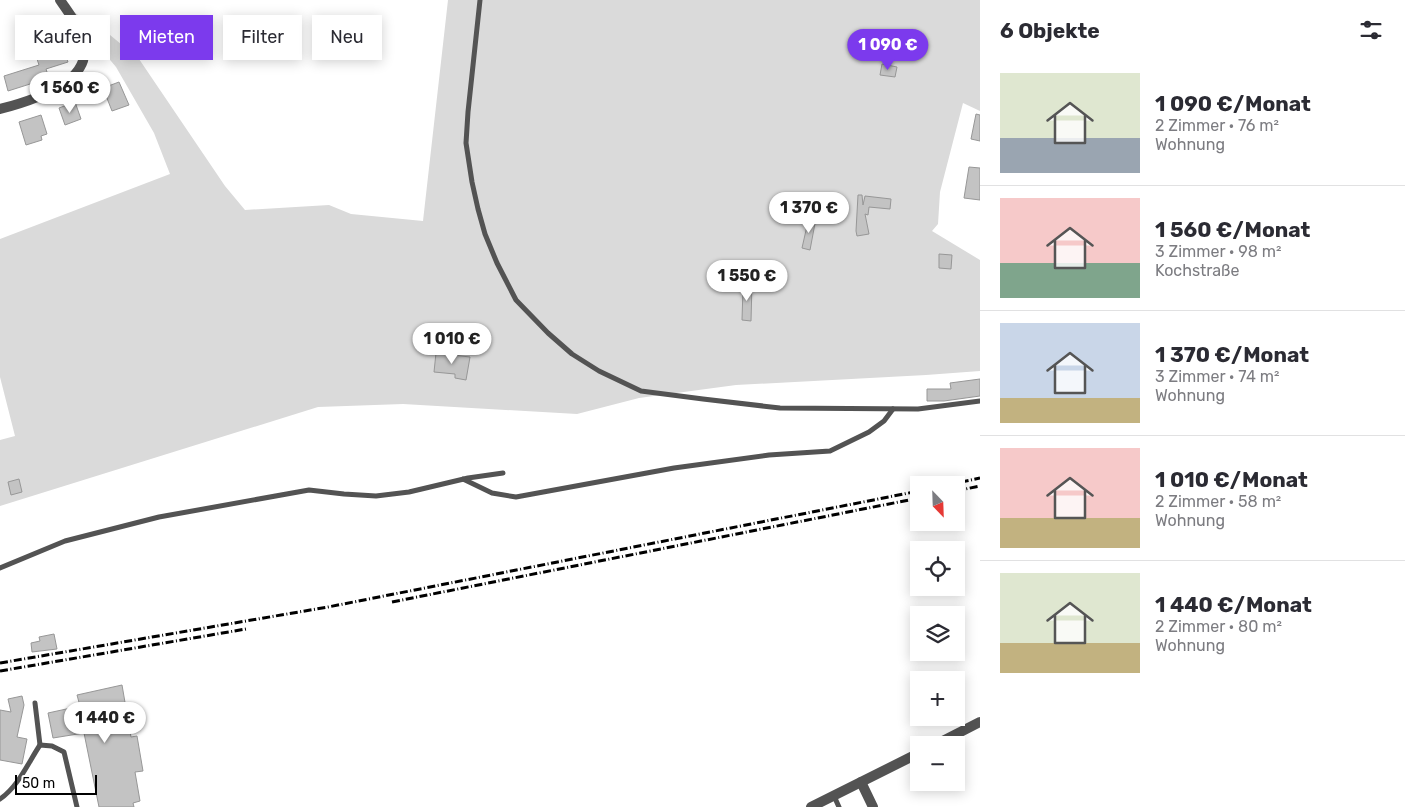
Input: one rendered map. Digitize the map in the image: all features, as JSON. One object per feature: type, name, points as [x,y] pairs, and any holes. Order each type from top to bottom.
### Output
[{"type":"street","points":[[0,109],[24,102],[52,90],[74,76],[84,60],[84,48],[79,30],[60,0]]},
{"type":"street","points":[[953,736],[980,722]]},
{"type":"street","points":[[811,807],[910,758]]},
{"type":"street","points":[[861,782],[874,807]]},
{"type":"lane","points":[[480,0],[466,143],[472,182],[485,234],[516,300],[548,333],[579,358],[599,371],[641,391],[780,408],[918,410],[980,401]]},
{"type":"lane","points":[[463,479],[492,493],[516,497],[674,468],[769,455],[830,451],[869,432],[884,421],[893,409]]},
{"type":"lane","points":[[0,568],[66,541],[159,518],[309,490],[376,496],[409,492],[463,479],[504,473]]},
{"type":"lane","points":[[0,800],[16,782],[40,745],[36,703]]},
{"type":"lane","points":[[40,745],[52,746],[64,752],[77,807]]},
{"type":"lane","points":[[833,796],[839,807]]},
{"type":"shaded area","points":[[60,0],[78,15],[73,15]]},
{"type":"shaded area","points":[[448,0],[980,0],[980,111],[963,103],[940,192],[938,224],[932,231],[980,260],[980,371],[736,385],[639,398],[577,414],[403,404],[318,407],[0,506],[0,440],[15,436],[0,377],[0,239],[170,174],[154,133],[110,60],[110,35],[120,43],[120,60],[140,60],[225,186],[245,210],[329,205],[351,214],[423,221]]},
{"type":"building","points":[[37,60],[67,60],[68,62],[46,69],[49,78],[8,91],[4,76],[39,65]]},
{"type":"building","points":[[882,64],[897,67],[895,77],[880,75]]},
{"type":"building","points":[[119,82],[129,105],[112,111],[103,88]]},
{"type":"building","points":[[75,102],[81,119],[65,125],[59,108]]},
{"type":"building","points":[[976,114],[980,115],[980,141],[971,139]]},
{"type":"building","points":[[41,115],[47,134],[41,136],[42,140],[26,145],[19,122]]},
{"type":"building","points":[[969,167],[980,168],[980,200],[964,198]]},
{"type":"building","points":[[858,195],[862,195],[863,205],[865,196],[891,199],[890,209],[869,207],[868,215],[865,214],[869,234],[857,236],[856,231]]},
{"type":"building","points":[[809,217],[816,218],[810,250],[802,248]]},
{"type":"building","points":[[939,254],[952,255],[951,269],[939,268]]},
{"type":"building","points":[[745,282],[752,283],[751,321],[742,320],[743,288]]},
{"type":"building","points":[[436,353],[470,357],[466,380],[455,378],[455,374],[434,372]]},
{"type":"building","points":[[980,379],[980,396],[944,401],[927,401],[927,389],[951,389],[950,383]]},
{"type":"building","points":[[19,479],[22,492],[11,495],[8,482]]},
{"type":"building","points":[[54,634],[57,649],[32,652],[31,643],[40,641],[39,637]]},
{"type":"building","points":[[122,685],[131,737],[137,736],[143,771],[135,772],[140,801],[133,803],[134,807],[99,807],[84,733],[53,738],[48,713],[80,706],[77,695]]},
{"type":"building","points":[[22,696],[24,705],[17,737],[27,739],[22,764],[0,760],[0,710],[11,712],[8,699]]},
{"type":"railway","points":[[965,481],[980,478]]},
{"type":"railway","points":[[965,489],[980,486]]},
{"type":"railway","points":[[0,663],[328,607],[910,493]]},
{"type":"railway","points":[[392,602],[910,500]]},
{"type":"railway","points":[[0,671],[246,629]]}]
